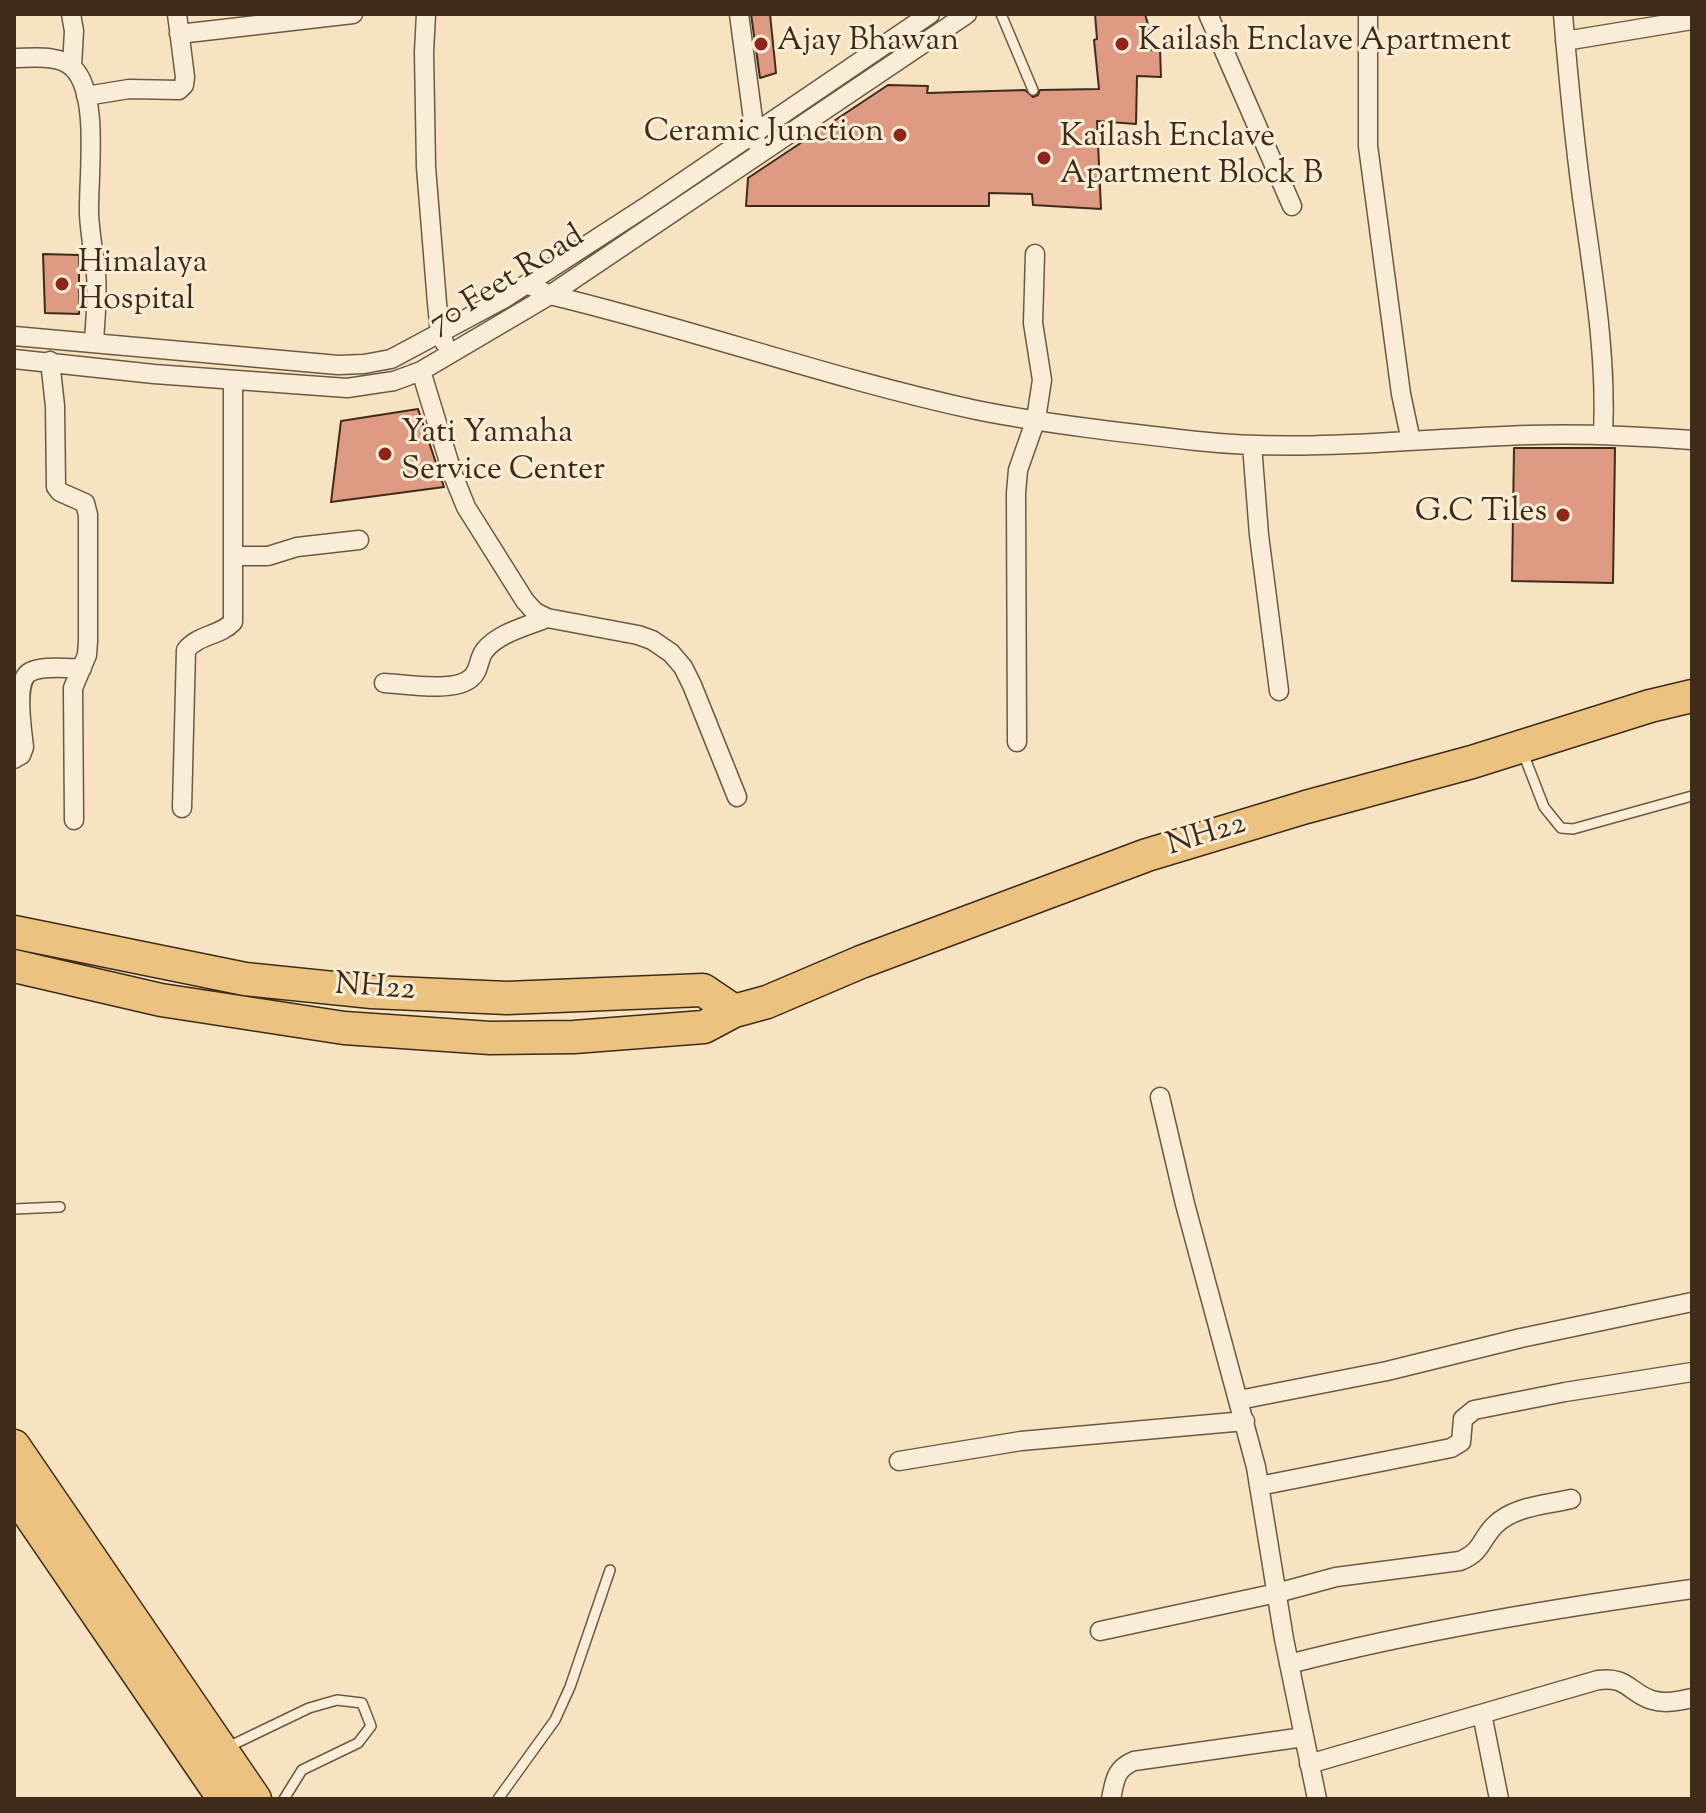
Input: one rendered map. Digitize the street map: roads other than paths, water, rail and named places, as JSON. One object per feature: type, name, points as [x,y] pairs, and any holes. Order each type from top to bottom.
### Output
[{"type":"highway","name":"NH22","points":[[14,966],[161,1000],[344,1028],[490,1038],[574,1037],[704,1027],[734,1011],[767,1002],[861,962],[1147,855],[1692,696]]},
{"type":"highway","name":"NH22","points":[[14,932],[245,979],[372,992],[507,998],[703,990],[734,1011]]},
{"type":"highway","points":[[14,1446],[255,1799]]},
{"type":"highway","points":[[14,1492],[224,1799]]},
{"type":"street","points":[[71,14],[74,31],[72,66]]},
{"type":"street","points":[[86,96],[129,89],[179,90],[184,85],[185,77],[177,14]]},
{"type":"street","points":[[179,34],[353,14]]},
{"type":"street","points":[[426,14],[426,167],[440,333],[450,353]]},
{"type":"street","points":[[739,14],[758,155]]},
{"type":"street","name":"70 Feet Road","points":[[14,336],[351,365],[391,359],[527,284],[930,14]]},
{"type":"street","name":"70 Feet Road","points":[[14,359],[154,374],[347,388],[394,381],[421,371],[550,295],[967,14]]},
{"type":"street","points":[[1208,14],[1292,206]]},
{"type":"street","points":[[1368,14],[1368,146],[1401,394],[1411,441]]},
{"type":"street","points":[[1563,14],[1575,145],[1601,343],[1605,396],[1603,435]]},
{"type":"street","points":[[1565,41],[1692,20]]},
{"type":"street","points":[[14,58],[40,57],[72,66],[80,76],[86,96],[91,134],[89,214],[97,278],[94,343]]},
{"type":"street","points":[[1017,742],[1016,493],[1024,451],[1036,419],[1042,380],[1033,323],[1035,254]]},
{"type":"street","points":[[527,284],[550,295],[752,349],[823,372],[975,409],[1199,441],[1252,445],[1345,445],[1529,435],[1692,440]]},
{"type":"street","points":[[154,374],[157,349]]},
{"type":"street","points":[[50,361],[55,406],[56,487],[60,492],[85,503],[88,515],[87,655],[73,688],[74,820]]},
{"type":"street","points":[[421,371],[466,507],[525,601],[535,612],[547,618],[638,635],[671,653],[692,685],[737,797]]},
{"type":"street","points":[[182,808],[186,650],[193,642],[226,629],[233,622],[233,380]]},
{"type":"street","points":[[1252,445],[1259,535],[1279,691]]},
{"type":"street","points":[[234,556],[268,556],[297,547],[359,540]]},
{"type":"street","points":[[384,683],[444,686],[471,679],[483,651],[492,643],[547,618]]},
{"type":"street","points":[[14,759],[21,755],[24,747],[20,684],[26,674],[34,670],[82,668]]},
{"type":"street","points":[[1160,1097],[1185,1204],[1245,1421],[1317,1799]]},
{"type":"street","points":[[1239,1400],[1387,1371],[1521,1338],[1692,1302]]},
{"type":"street","points":[[1259,1486],[1451,1448],[1461,1442],[1463,1419],[1474,1410],[1692,1372]]},
{"type":"street","points":[[899,1461],[1021,1441],[1245,1421]]},
{"type":"street","points":[[1100,1631],[1363,1572],[1460,1561],[1472,1556],[1495,1524],[1507,1516],[1571,1499]]},
{"type":"street","points":[[1289,1664],[1355,1647],[1462,1626],[1692,1589]]},
{"type":"street","points":[[1309,1764],[1610,1679],[1620,1680],[1655,1701],[1692,1698]]},
{"type":"street","points":[[1482,1714],[1499,1799]]},
{"type":"street","points":[[1111,1799],[1117,1773],[1123,1765],[1134,1761],[1304,1737]]},
{"type":"lane","points":[[1001,14],[1033,90]]},
{"type":"lane","points":[[1521,747],[1544,807],[1561,828],[1573,829],[1692,796]]},
{"type":"lane","points":[[14,1209],[60,1207]]},
{"type":"lane","points":[[498,1799],[555,1720],[570,1687],[610,1570]]},
{"type":"lane","points":[[221,1750],[309,1708],[337,1700],[362,1703],[371,1726],[358,1743],[302,1770],[284,1799]]},
{"type":"place","name":"Ajay Bhawan","points":[[761,44]]},
{"type":"place","name":"Kailash Enclave Apartment","points":[[1122,44]]},
{"type":"place","name":"Ceramic Junction","points":[[900,135]]},
{"type":"place","name":"Kailash Enclave Apartment Block B","points":[[1044,158]]},
{"type":"place","name":"Himalaya Hospital","points":[[62,284]]},
{"type":"place","name":"Yati Yamaha Service Center","points":[[385,454]]},
{"type":"place","name":"G.C Tiles","points":[[1563,515]]}]
